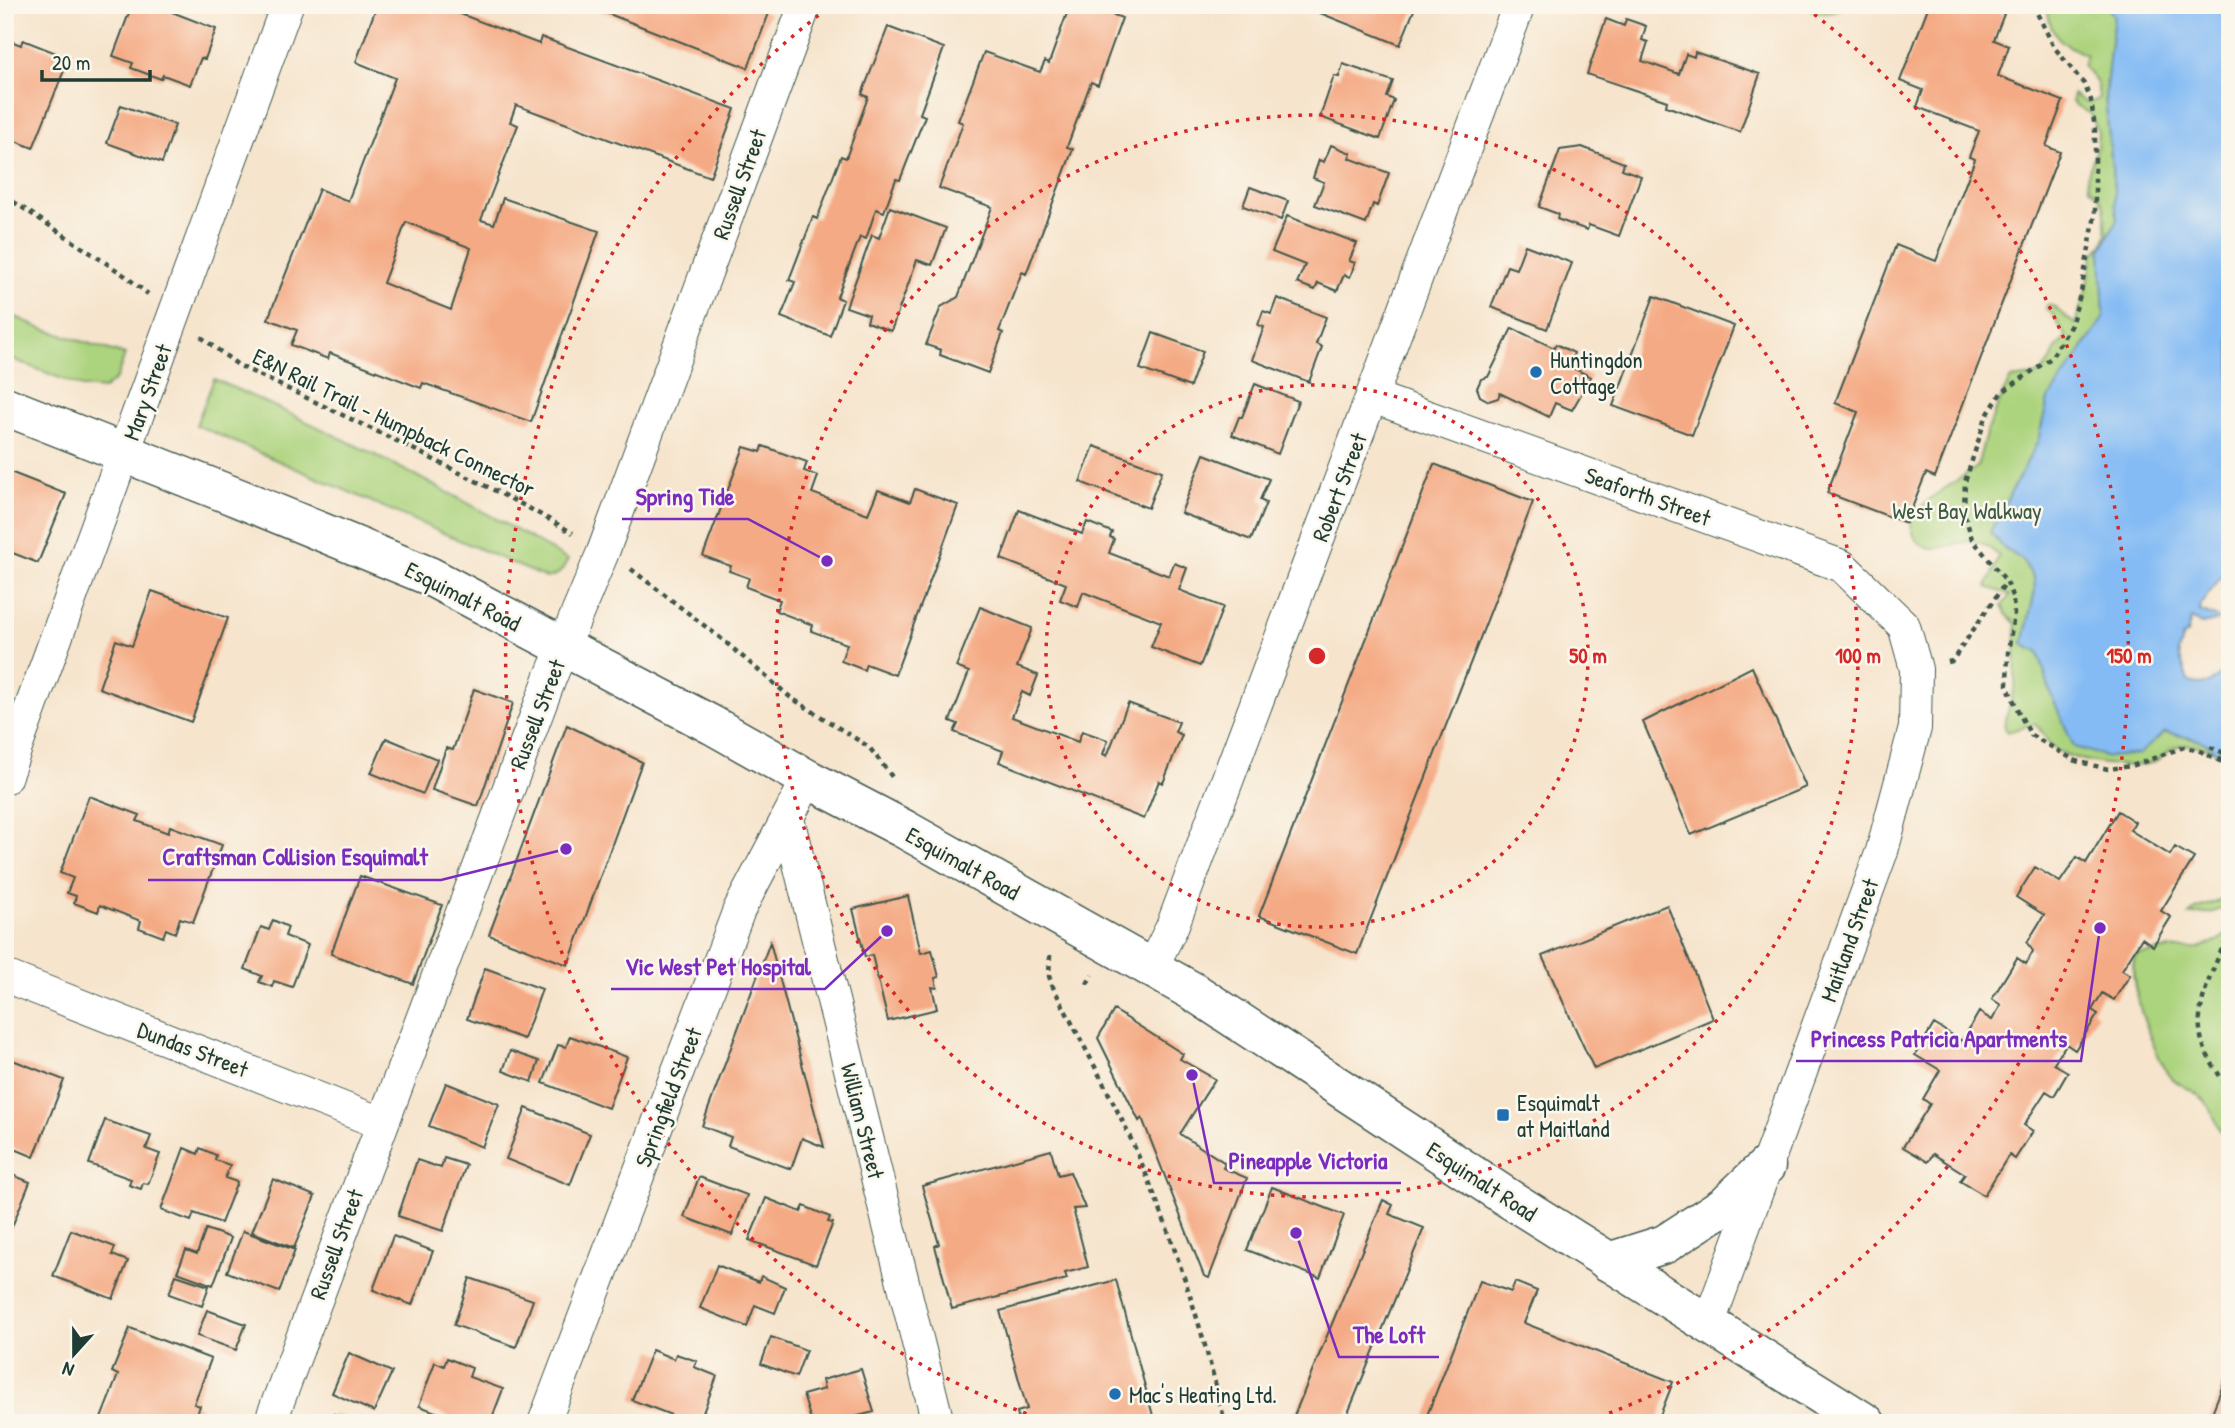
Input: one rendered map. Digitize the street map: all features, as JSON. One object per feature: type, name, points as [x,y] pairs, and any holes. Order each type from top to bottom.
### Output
[{"type":"main road","name":"Esquimalt Road","points":[[5,406],[429,576],[904,829],[1152,967],[1608,1262],[1866,1423]]},
{"type":"main road","points":[[1608,1262],[1665,1244],[1725,1205],[1766,1166]]},
{"type":"street","name":"Mary Street","points":[[5,778],[287,5]]},
{"type":"street","name":"Russell Street","points":[[270,1423],[562,647],[604,552],[806,5]]},
{"type":"street","name":"Robert Street","points":[[1152,967],[1172,927],[1519,5]]},
{"type":"street","name":"Seaforth Street","points":[[1373,397],[1842,566],[1904,626]]},
{"type":"street","name":"Maitland Street","points":[[1708,1325],[1882,850],[1914,728],[1916,669],[1904,626]]},
{"type":"street","name":"Springfield Street","points":[[544,1423],[739,910],[808,779]]},
{"type":"street","name":"William Street","points":[[788,819],[938,1423]]},
{"type":"street","name":"Dundas Street","points":[[5,976],[381,1123]]},
{"type":"path","points":[[2033,5],[2054,47],[2084,83],[2091,100],[2095,129],[2095,215],[2071,325],[2051,358],[2001,393],[1986,417],[1965,482],[1964,512],[1972,539],[2007,582],[2013,599],[2014,615],[2008,652],[2007,685],[2031,734],[2077,761],[2108,769],[2132,766],[2184,747],[2198,750],[2230,766]]},
{"type":"path","points":[[5,196],[135,284]]},
{"type":"path","name":"E&N Rail Trail - Humpback Connector","points":[[216,349],[238,365],[401,443],[559,524]]},
{"type":"path","points":[[648,581],[790,697],[869,747]]},
{"type":"path","points":[[1952,661],[2007,582]]},
{"type":"path","points":[[2210,747],[2224,753],[2220,761]]},
{"type":"path","points":[[2230,931],[2202,1004],[2201,1036],[2216,1071],[2230,1090]]},
{"type":"path","points":[[1049,961],[1052,985],[1134,1147],[1167,1227],[1200,1327],[1225,1423]]},
{"type":"green space","points":[[1806,5],[1849,5],[1822,13]]},
{"type":"green space","name":"West Bay Walkway","points":[[2053,5],[2105,5],[2114,15],[2105,96],[2117,219],[2101,251],[2104,318],[2048,400],[2038,441],[1990,532],[2003,547],[2022,560],[2034,578],[2035,591],[2023,644],[2039,653],[2061,719],[2139,754],[2165,732],[2202,741],[2217,752],[2222,747],[2230,754],[2227,756],[2202,747],[2186,745],[2175,747],[2158,760],[2143,765],[2105,764],[2079,759],[2058,751],[2034,724],[2007,732],[2004,725],[2015,686],[2016,624],[2002,606],[2010,595],[1987,587],[1999,556],[1976,541],[1928,547],[1921,544],[1912,529],[1912,516],[1932,497],[1977,467],[1987,430],[2010,379],[2035,376],[2042,372],[2066,337],[2046,308],[2047,305],[2075,324],[2088,285],[2093,255],[2103,244],[2107,234],[2104,206],[2098,195],[2089,187],[2087,177],[2097,147],[2098,131],[2090,114],[2072,100],[2073,94],[2086,102],[2095,101],[2099,98],[2097,83],[2083,66],[2087,55],[2060,40],[2052,28],[2048,12]]},
{"type":"green space","points":[[5,312],[40,328],[125,355],[116,379],[104,389],[82,387],[5,356]]},
{"type":"green space","points":[[214,379],[394,464],[568,560],[560,572],[546,578],[196,425]]},
{"type":"green space","points":[[2230,891],[2230,906],[2210,913],[2189,915],[2196,909],[2217,902]]},
{"type":"green space","points":[[2230,931],[2230,1144],[2206,1102],[2198,1094],[2175,1081],[2164,1067],[2143,1017],[2133,966],[2136,955],[2169,949],[2196,949],[2218,941]]},
{"type":"water","points":[[2105,5],[2230,5],[2230,565],[2201,604],[2200,611],[2218,618],[2218,621],[2201,624],[2191,619],[2178,652],[2188,681],[2195,683],[2212,681],[2230,662],[2230,754],[2222,747],[2217,752],[2202,741],[2165,732],[2139,754],[2108,757],[2074,747],[2050,692],[2039,653],[2023,644],[2035,591],[2034,578],[2022,560],[2003,547],[1990,532],[2038,441],[2048,400],[2104,318],[2101,251],[2117,219],[2105,96],[2114,15]]},
{"type":"building","points":[[132,5],[154,5],[216,29],[205,59],[201,58],[190,85],[163,75],[161,79],[131,68],[133,63],[113,56]]},
{"type":"building","points":[[377,5],[437,5],[539,44],[541,37],[735,109],[710,177],[516,105],[510,122],[518,125],[481,220],[494,224],[503,198],[599,231],[531,422],[423,383],[421,388],[330,353],[328,359],[291,345],[297,330],[268,319],[319,189],[348,201],[395,78],[356,62]],"holes":[[[406,222],[471,248],[451,310],[383,283]]]},
{"type":"building","points":[[586,5],[750,5],[769,13],[748,68]]},
{"type":"building","points":[[1070,5],[1088,5],[1122,18],[1098,85],[1091,82],[1067,147],[1073,149],[1026,274],[1022,272],[999,331],[1003,333],[988,373],[940,355],[941,350],[926,345],[941,307],[958,297],[992,207],[939,188],[963,123],[958,121],[984,52],[1040,72],[1045,61],[1049,63]]},
{"type":"building","points":[[1300,5],[1416,5],[1400,45]]},
{"type":"building","points":[[1929,5],[1946,9],[1947,5],[1981,5],[2004,14],[1994,40],[2009,46],[1998,76],[2063,101],[2046,146],[2060,152],[1935,477],[1926,473],[1906,523],[1827,493],[1858,412],[1835,403],[1896,245],[1936,261],[1975,159],[1969,157],[1979,131],[1917,107],[1923,90],[1900,81]]},
{"type":"building","points":[[1606,19],[1624,26],[1626,19],[1646,26],[1642,40],[1648,42],[1642,61],[1679,74],[1686,54],[1694,57],[1695,52],[1760,74],[1740,132],[1666,106],[1667,101],[1587,74]]},
{"type":"building","points":[[888,27],[944,48],[920,114],[925,116],[900,180],[896,179],[884,212],[876,209],[866,239],[860,237],[837,297],[843,300],[830,336],[781,317],[795,282],[789,280],[813,217],[817,219],[841,156],[846,158],[868,97],[862,94]]},
{"type":"building","points":[[5,39],[21,45],[23,40],[69,58],[33,148],[5,137]]},
{"type":"building","points":[[1343,64],[1393,81],[1387,97],[1394,100],[1380,139],[1320,117],[1334,76],[1339,77]]},
{"type":"building","points":[[121,105],[175,125],[162,163],[107,143]]},
{"type":"building","points":[[1331,145],[1351,153],[1349,158],[1389,173],[1377,206],[1373,204],[1366,224],[1315,205],[1324,182],[1313,178],[1319,160],[1324,162]]},
{"type":"building","points":[[1582,147],[1624,163],[1622,169],[1641,176],[1619,236],[1589,225],[1587,230],[1557,219],[1558,214],[1539,207],[1560,150]]},
{"type":"building","points":[[1250,187],[1288,201],[1281,220],[1243,206]]},
{"type":"building","points":[[890,207],[946,228],[932,265],[917,260],[891,331],[867,322],[869,315],[846,307],[872,235],[879,238]]},
{"type":"building","points":[[1287,216],[1357,243],[1349,261],[1355,263],[1350,277],[1344,275],[1337,291],[1318,283],[1315,290],[1297,283],[1305,265],[1272,252]]},
{"type":"building","points":[[1525,245],[1572,263],[1547,329],[1491,307],[1507,266],[1516,269]]},
{"type":"building","points":[[1654,296],[1734,326],[1692,435],[1613,406]]},
{"type":"building","points":[[1277,298],[1326,317],[1316,344],[1322,347],[1309,382],[1252,360],[1264,327],[1258,325],[1263,311],[1271,314]]},
{"type":"building","name":"Huntingdon Cottage","points":[[1512,328],[1554,348],[1556,344],[1574,353],[1572,358],[1577,360],[1573,368],[1591,377],[1572,410],[1555,403],[1549,417],[1500,393],[1498,398],[1489,401],[1480,396],[1477,388],[1481,379],[1488,377]]},
{"type":"building","points":[[1153,333],[1203,351],[1190,387],[1140,369]]},
{"type":"building","points":[[1255,384],[1298,401],[1278,454],[1232,435]]},
{"type":"building","points":[[763,446],[807,462],[804,471],[818,476],[812,493],[868,514],[878,490],[910,502],[915,489],[958,505],[895,675],[866,664],[864,670],[841,661],[847,644],[811,631],[813,625],[776,611],[780,600],[746,587],[749,578],[729,571],[731,566],[703,556],[744,447],[761,452]]},
{"type":"building","points":[[1094,446],[1162,471],[1148,508],[1080,482]]},
{"type":"building","points":[[1204,454],[1269,479],[1260,500],[1266,503],[1251,540],[1181,513]]},
{"type":"building","points":[[1434,464],[1533,502],[1357,954],[1259,916]]},
{"type":"building","points":[[5,470],[66,494],[38,563],[5,550]]},
{"type":"building","points":[[1019,510],[1082,534],[1087,522],[1112,532],[1110,537],[1114,539],[1109,553],[1169,576],[1174,563],[1187,568],[1179,590],[1223,607],[1200,666],[1151,647],[1161,622],[1083,592],[1078,607],[1060,600],[1066,584],[1001,559]]},
{"type":"building","points":[[152,591],[228,618],[191,722],[99,688],[116,640],[132,646]]},
{"type":"building","points":[[980,607],[1032,628],[1017,667],[1038,675],[1030,696],[1022,692],[1012,717],[1078,742],[1082,731],[1108,740],[1103,754],[1107,756],[1128,703],[1179,722],[1175,732],[1182,735],[1163,783],[1159,781],[1144,819],[999,762],[1003,751],[954,732],[958,724],[950,721],[969,672],[956,667]]},
{"type":"building","points":[[1752,667],[1806,787],[1691,835],[1643,722]]},
{"type":"building","points":[[474,689],[513,703],[478,806],[432,790],[446,748],[453,750]]},
{"type":"building","points":[[567,725],[642,762],[568,965],[489,935]]},
{"type":"building","points":[[386,738],[437,759],[423,794],[371,773]]},
{"type":"building","points":[[89,796],[140,815],[137,821],[168,833],[170,826],[222,845],[193,922],[180,918],[175,933],[166,929],[163,937],[139,928],[141,921],[100,905],[98,912],[74,903],[76,896],[67,893],[73,878],[60,873]]},
{"type":"building","points":[[2118,811],[2135,822],[2130,830],[2170,855],[2175,847],[2194,858],[2161,911],[2171,917],[2153,946],[2142,938],[2122,970],[2130,975],[2114,1000],[2102,993],[2092,1010],[2098,1014],[2075,1050],[2066,1044],[2054,1064],[2068,1072],[2054,1096],[2046,1091],[2024,1125],[2033,1131],[2015,1159],[2009,1155],[1984,1195],[1960,1181],[1965,1174],[1933,1154],[1928,1162],[1903,1147],[1930,1104],[1923,1099],[1940,1070],[1915,1055],[1934,1024],[1962,1041],[1979,1012],[1992,1020],[2001,1005],[1992,999],[2017,958],[2026,964],[2033,951],[2027,943],[2044,915],[2016,897],[2035,867],[2060,882],[2077,857],[2086,863]]},
{"type":"building","points":[[360,876],[442,905],[413,984],[331,954]]},
{"type":"building","points":[[908,896],[921,953],[932,950],[939,977],[935,978],[937,988],[932,987],[937,1009],[888,1021],[872,955],[865,957],[853,909]]},
{"type":"building","points":[[1667,905],[1713,1019],[1594,1069],[1542,956]]},
{"type":"building","points":[[273,920],[288,927],[285,936],[308,945],[292,987],[274,981],[272,987],[259,982],[262,976],[245,969],[261,927],[269,930]]},
{"type":"building","points":[[770,942],[824,1147],[802,1138],[791,1169],[728,1146],[731,1137],[702,1126]]},
{"type":"building","points":[[485,968],[542,989],[524,1039],[467,1019]]},
{"type":"building","points":[[1114,1010],[1183,1054],[1180,1059],[1215,1079],[1180,1134],[1225,1163],[1223,1168],[1247,1178],[1209,1278],[1204,1276],[1142,1118],[1139,1121],[1098,1038]]},
{"type":"building","points":[[570,1036],[627,1057],[608,1108],[543,1083],[558,1045],[566,1047]]},
{"type":"building","points":[[510,1051],[539,1061],[532,1082],[503,1071]]},
{"type":"building","points":[[5,1057],[64,1080],[34,1157],[5,1145]]},
{"type":"building","points":[[446,1083],[499,1104],[482,1147],[429,1126]]},
{"type":"building","points":[[526,1108],[590,1134],[570,1185],[506,1159]]},
{"type":"building","points":[[105,1120],[151,1136],[146,1149],[160,1154],[148,1184],[143,1183],[141,1189],[129,1185],[131,1179],[89,1164]]},
{"type":"building","points":[[184,1148],[198,1154],[200,1148],[216,1155],[215,1160],[230,1165],[225,1178],[237,1182],[221,1223],[194,1213],[191,1221],[161,1210]]},
{"type":"building","points":[[1051,1150],[1058,1175],[1070,1172],[1085,1208],[1073,1209],[1088,1267],[1065,1273],[1067,1279],[952,1309],[935,1246],[939,1244],[922,1186]]},
{"type":"building","points":[[444,1158],[466,1165],[443,1231],[398,1216],[417,1160],[441,1168]]},
{"type":"building","points":[[5,1172],[30,1182],[5,1244]]},
{"type":"building","points":[[699,1177],[747,1195],[732,1235],[684,1217]]},
{"type":"building","points":[[273,1179],[315,1196],[294,1248],[252,1232]]},
{"type":"building","points":[[1272,1187],[1344,1215],[1320,1278],[1247,1250]]},
{"type":"building","points":[[766,1198],[801,1212],[804,1206],[830,1217],[828,1222],[833,1223],[816,1265],[749,1240]]},
{"type":"building","points":[[1383,1200],[1393,1205],[1389,1214],[1424,1228],[1344,1423],[1291,1423]]},
{"type":"building","points":[[206,1229],[231,1238],[213,1285],[177,1272],[186,1250],[197,1254]]},
{"type":"building","points":[[71,1230],[115,1247],[112,1255],[128,1261],[113,1299],[53,1276]]},
{"type":"building","points":[[243,1231],[295,1250],[279,1292],[227,1272]]},
{"type":"building","points":[[393,1236],[433,1251],[412,1305],[373,1290]]},
{"type":"building","points":[[717,1265],[759,1282],[761,1276],[785,1287],[775,1313],[755,1305],[747,1327],[700,1308]]},
{"type":"building","points":[[176,1275],[209,1286],[202,1306],[169,1294]]},
{"type":"building","points":[[470,1278],[533,1300],[516,1347],[454,1325]]},
{"type":"building","points":[[1116,1280],[1155,1423],[1019,1423],[1017,1412],[1027,1409],[1000,1311]]},
{"type":"building","points":[[1480,1281],[1511,1292],[1515,1282],[1537,1291],[1524,1323],[1673,1382],[1657,1423],[1424,1423]]},
{"type":"building","points":[[207,1310],[246,1324],[236,1350],[197,1336]]},
{"type":"building","points":[[130,1328],[211,1359],[194,1404],[200,1406],[194,1423],[100,1421],[118,1375],[112,1372]]},
{"type":"building","points":[[771,1337],[806,1350],[796,1377],[761,1364]]},
{"type":"building","points":[[652,1350],[674,1359],[676,1354],[697,1361],[694,1367],[717,1376],[699,1423],[692,1423],[632,1400]]},
{"type":"building","points":[[349,1353],[392,1372],[374,1412],[332,1393]]},
{"type":"building","points":[[447,1358],[472,1368],[469,1377],[503,1389],[490,1423],[466,1423],[419,1406],[435,1362],[444,1366]]},
{"type":"building","points":[[2230,1367],[2230,1423],[2208,1423]]},
{"type":"building","points":[[861,1369],[874,1412],[842,1420],[842,1423],[812,1423],[803,1395],[824,1389],[822,1380]]},
{"type":"building","points":[[334,1414],[355,1423],[331,1423]]},
{"type":"place","name":"Huntingdon Cottage","points":[[1536,372]]},
{"type":"place","name":"Spring Tide","points":[[827,561]]},
{"type":"place","name":"Craftsman Collision Esquimalt","points":[[566,849]]},
{"type":"place","name":"Princess Patricia Apartments","points":[[2100,928]]},
{"type":"place","name":"Vic West Pet Hospital","points":[[887,931]]},
{"type":"place","name":"Pineapple Victoria","points":[[1192,1075]]},
{"type":"place","name":"Esquimalt at Maitland","points":[[1503,1115]]},
{"type":"place","name":"The Loft","points":[[1296,1233]]},
{"type":"place","name":"Mac's Heating Ltd.","points":[[1115,1394]]}]
